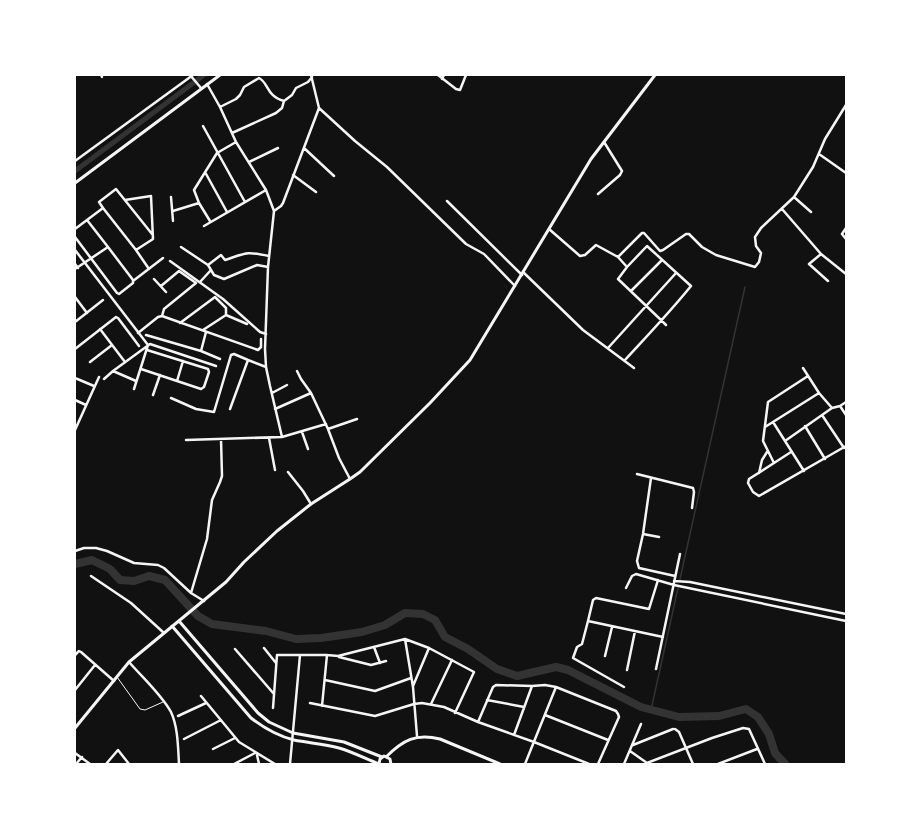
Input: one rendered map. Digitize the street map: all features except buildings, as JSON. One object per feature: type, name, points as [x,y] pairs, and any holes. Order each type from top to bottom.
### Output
[{"type":"street","points":[[75,183],[201,87],[220,75]]},
{"type":"street","points":[[438,75],[456,89],[460,90],[466,75]]},
{"type":"street","points":[[442,79],[444,75]]},
{"type":"street","points":[[75,728],[129,662],[226,582],[244,562],[277,531],[311,504],[360,472],[430,403],[470,360],[591,159],[655,75]]},
{"type":"street","points":[[75,161],[191,76],[201,87]]},
{"type":"street","points":[[232,134],[276,113],[282,108],[284,101],[292,95],[296,88],[308,82],[312,76]]},
{"type":"street","points":[[274,211],[284,203],[293,175],[319,108],[312,76]]},
{"type":"street","points":[[220,107],[238,97],[244,87],[259,78],[263,81],[269,92],[276,99],[284,101]]},
{"type":"street","points":[[207,84],[220,107],[236,142],[266,190],[274,211],[268,267],[266,366],[282,437]]},
{"type":"street","points":[[618,257],[642,233],[644,233],[660,250],[663,250],[686,234],[689,234],[702,247],[716,255],[755,268],[759,262],[761,253],[756,246],[755,237],[761,228],[794,197],[813,167],[825,140],[846,105]]},
{"type":"street","points":[[319,108],[355,141],[387,167],[466,244],[484,254],[515,286]]},
{"type":"street","points":[[203,126],[245,202]]},
{"type":"street","points":[[210,222],[199,203],[194,190],[217,153],[236,142]]},
{"type":"street","points":[[598,194],[620,176],[622,172],[604,142]]},
{"type":"street","points":[[249,162],[278,148]]},
{"type":"street","points":[[304,148],[334,176]]},
{"type":"street","points":[[819,154],[846,173]]},
{"type":"street","points":[[205,172],[227,212]]},
{"type":"street","points":[[293,175],[316,192]]},
{"type":"street","points":[[149,269],[99,202],[116,189],[153,234]]},
{"type":"street","points":[[204,226],[266,190]]},
{"type":"street","points":[[125,200],[151,196],[153,239],[136,250]]},
{"type":"street","points":[[172,197],[173,221]]},
{"type":"street","points":[[794,197],[812,212]]},
{"type":"street","points":[[447,201],[583,330],[634,368]]},
{"type":"street","points":[[173,211],[199,203]]},
{"type":"street","points":[[75,229],[103,208]]},
{"type":"street","points":[[782,209],[821,254],[846,274]]},
{"type":"street","points":[[87,220],[134,281]]},
{"type":"street","points":[[549,228],[580,256],[586,255],[596,245],[618,257],[627,266]]},
{"type":"street","points":[[846,228],[842,234],[846,239]]},
{"type":"street","points":[[75,237],[118,294],[163,258]]},
{"type":"street","points":[[625,360],[661,320],[691,286],[647,246],[627,266],[618,279],[631,291],[646,306],[661,320],[666,325]]},
{"type":"street","points":[[75,264],[76,269],[108,247]]},
{"type":"street","points":[[181,247],[208,265],[214,275],[224,279],[257,265],[268,267]]},
{"type":"street","points":[[75,250],[148,345]]},
{"type":"street","points":[[208,265],[221,255],[225,260],[241,254],[251,253],[269,256]]},
{"type":"street","points":[[821,254],[809,263],[828,281]]},
{"type":"street","points":[[631,291],[662,260]]},
{"type":"street","points":[[170,261],[223,299],[260,332],[266,334]]},
{"type":"street","points":[[200,282],[211,270]]},
{"type":"street","points":[[160,286],[179,271],[196,283],[164,309],[162,316]]},
{"type":"street","points":[[608,348],[676,273]]},
{"type":"street","points":[[154,279],[166,292]]},
{"type":"street","points":[[180,323],[213,297],[215,297],[226,308],[226,315]]},
{"type":"street","points":[[75,298],[87,313]]},
{"type":"street","points":[[75,322],[103,300]]},
{"type":"street","points":[[226,315],[246,324]]},
{"type":"street","points":[[202,330],[226,315]]},
{"type":"street","points":[[138,333],[158,316],[162,316],[258,350],[261,347],[261,338]]},
{"type":"street","points":[[75,349],[117,317],[139,346]]},
{"type":"street","points":[[100,329],[125,362]]},
{"type":"street","points":[[201,351],[206,332]]},
{"type":"street","points":[[146,335],[201,351],[220,359]]},
{"type":"street","points":[[104,379],[150,344],[216,366]]},
{"type":"street","points":[[90,362],[112,345]]},
{"type":"street","points":[[134,389],[148,345]]},
{"type":"street","points":[[141,369],[201,389],[203,388],[209,372],[208,369],[147,350]]},
{"type":"street","points":[[170,398],[196,409],[214,412],[231,355],[234,354],[266,366]]},
{"type":"street","points":[[230,409],[248,360]]},
{"type":"street","points":[[177,381],[183,361]]},
{"type":"street","points":[[803,368],[819,393],[832,408]]},
{"type":"street","points":[[113,371],[136,381]]},
{"type":"street","points":[[297,371],[301,380],[311,393],[326,424],[339,458],[350,479]]},
{"type":"street","points":[[153,395],[160,375]]},
{"type":"street","points":[[774,463],[762,441],[769,401],[808,376]]},
{"type":"street","points":[[75,430],[76,424],[99,377]]},
{"type":"street","points":[[75,378],[94,386]]},
{"type":"street","points":[[272,393],[287,385]]},
{"type":"street","points":[[275,409],[311,393]]},
{"type":"street","points":[[765,427],[819,393]]},
{"type":"street","points":[[75,400],[86,405]]},
{"type":"street","points":[[785,441],[832,408],[840,406],[846,402]]},
{"type":"street","points":[[840,406],[846,415]]},
{"type":"street","points":[[791,452],[749,479],[748,483],[753,492],[759,496],[845,447],[822,415]]},
{"type":"street","points":[[328,429],[357,419]]},
{"type":"street","points":[[773,422],[804,471]]},
{"type":"street","points":[[186,440],[282,437],[326,424]]},
{"type":"street","points":[[805,426],[825,459]]},
{"type":"street","points":[[302,432],[308,449]]},
{"type":"street","points":[[269,438],[275,470]]},
{"type":"street","points":[[191,593],[207,539],[212,500],[222,476],[221,439]]},
{"type":"street","points":[[759,473],[762,460],[767,452]]},
{"type":"street","points":[[288,472],[311,504]]},
{"type":"street","points":[[637,474],[693,488],[692,508]]},
{"type":"street","points":[[651,478],[643,534],[637,561],[639,568],[675,576]]},
{"type":"street","points":[[643,534],[659,537]]},
{"type":"street","points":[[75,551],[84,548],[96,548],[107,551],[134,563],[158,565],[164,568],[202,603]]},
{"type":"street","points":[[656,668],[680,554]]},
{"type":"street","points":[[626,588],[632,576],[636,574],[846,621]]},
{"type":"street","points":[[91,576],[131,603],[164,633]]},
{"type":"street","points":[[624,687],[573,658],[577,647],[582,644],[593,600],[596,598],[649,609],[658,580]]},
{"type":"street","points":[[674,583],[690,582],[846,614]]},
{"type":"street","points":[[179,621],[258,713],[269,722],[293,733],[344,742],[382,757],[386,756],[396,747],[417,736],[432,737],[500,764]]},
{"type":"street","points":[[588,621],[663,637]]},
{"type":"street","points":[[172,626],[251,718],[269,730],[292,740],[339,748],[352,752],[379,764],[382,757]]},
{"type":"street","points":[[605,656],[612,627]]},
{"type":"street","points":[[626,670],[635,631]]},
{"type":"street","points":[[187,643],[193,638]]},
{"type":"street","points":[[405,639],[413,687],[417,736]]},
{"type":"street","points":[[338,656],[405,639],[429,648],[474,672],[455,712]]},
{"type":"street","points":[[374,647],[380,663]]},
{"type":"street","points":[[264,648],[276,663]]},
{"type":"street","points":[[413,687],[429,648]]},
{"type":"street","points":[[235,649],[274,694]]},
{"type":"street","points":[[75,655],[79,651],[114,680]]},
{"type":"street","points":[[273,708],[276,663],[277,656],[279,654],[338,656],[371,665],[386,661]]},
{"type":"street","points":[[290,764],[300,655]]},
{"type":"street","points":[[322,706],[327,655]]},
{"type":"street","points":[[431,704],[452,660]]},
{"type":"street","points":[[129,662],[164,702],[173,718],[178,742],[179,764]]},
{"type":"street","points":[[75,690],[96,665]]},
{"type":"street","points":[[325,680],[375,691],[411,678]]},
{"type":"street","points":[[478,722],[493,687],[545,685],[556,687],[616,711],[618,714],[619,717],[598,764]]},
{"type":"street","points":[[514,735],[532,686]]},
{"type":"street","points":[[525,764],[556,687]]},
{"type":"street","points":[[201,696],[243,745],[256,754],[276,764]]},
{"type":"street","points":[[487,700],[524,707]]},
{"type":"street","points":[[178,716],[206,703]]},
{"type":"street","points":[[310,703],[375,716],[414,704],[431,704],[444,707],[478,722],[589,764]]},
{"type":"street","points":[[545,715],[608,740]]},
{"type":"street","points":[[184,738],[221,720]]},
{"type":"street","points":[[624,764],[641,724]]},
{"type":"street","points":[[630,751],[647,763],[712,738],[743,728],[749,728],[757,749],[765,764]]},
{"type":"street","points":[[633,745],[674,729],[679,732],[693,764]]},
{"type":"street","points":[[213,749],[236,738]]},
{"type":"street","points":[[718,764],[757,749]]},
{"type":"street","points":[[106,764],[118,750],[129,764]]},
{"type":"street","points":[[75,752],[90,764]]},
{"type":"street","points":[[234,764],[256,754]]},
{"type":"street","points":[[256,754],[258,764]]},
{"type":"street","points":[[386,756],[390,759],[391,764]]},
{"type":"street","points":[[76,764],[82,757]]},
{"type":"lane","points":[[117,676],[140,709],[145,710],[164,702]]},
{"type":"waterway","points":[[75,171],[204,75]]},
{"type":"waterway","points":[[680,579],[745,287]]},
{"type":"waterway","points":[[75,564],[92,560],[110,569],[120,580],[134,581],[149,576],[165,580],[198,616],[212,624],[266,631],[296,639],[321,638],[362,632],[385,625],[405,613],[423,614],[435,620],[445,637],[468,649],[497,669],[517,676],[556,667],[568,670],[641,707],[679,717],[719,716],[746,709],[758,717],[769,734],[775,753],[785,764]]},
{"type":"waterway","points":[[651,710],[678,588]]}]
